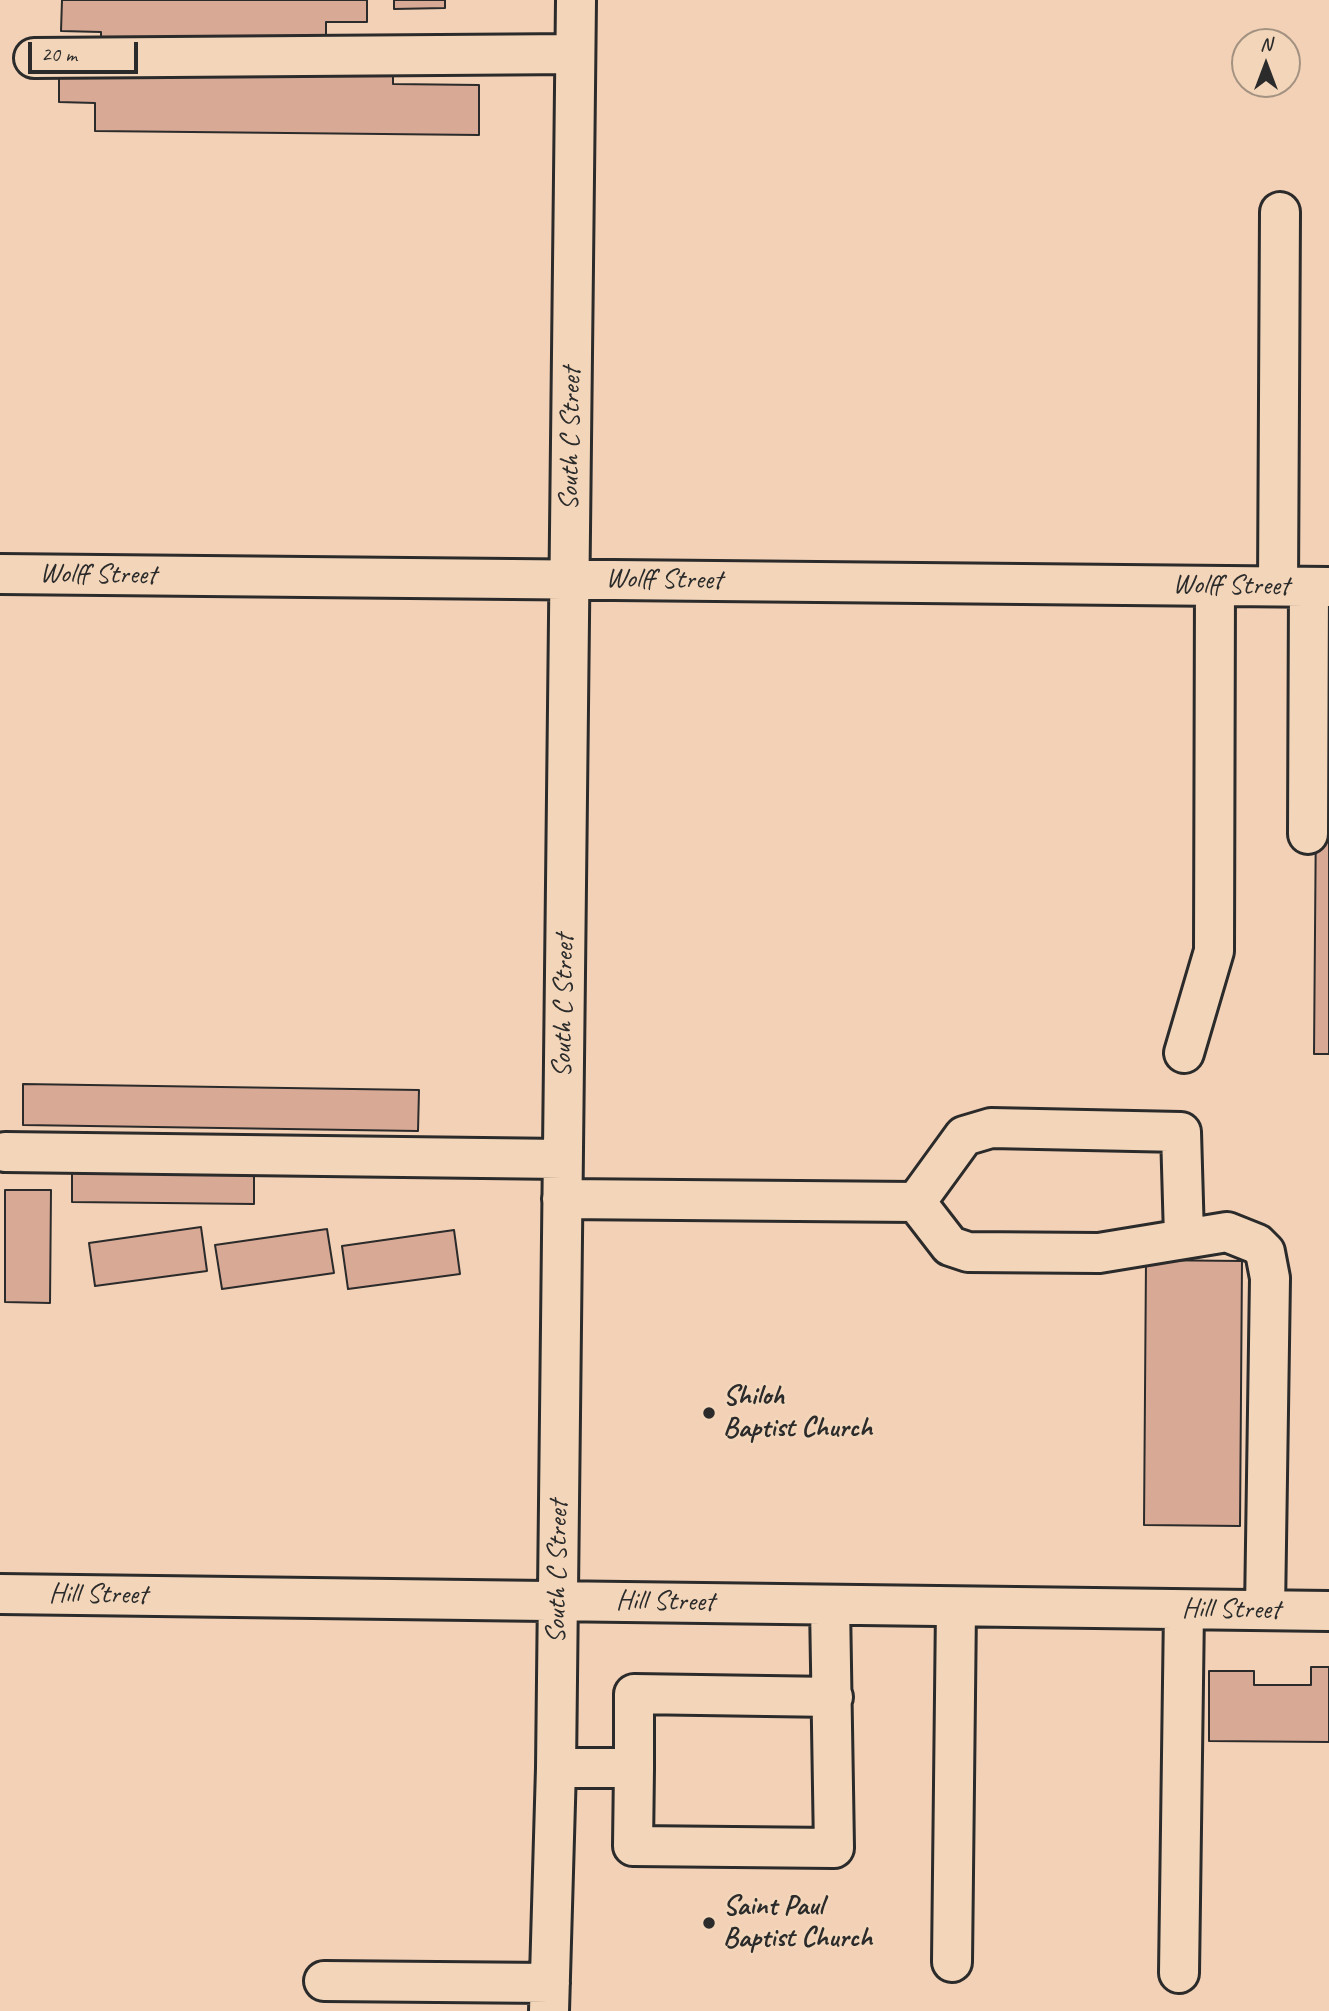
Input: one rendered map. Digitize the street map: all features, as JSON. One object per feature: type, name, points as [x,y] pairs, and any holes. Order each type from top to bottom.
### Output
[{"type":"street","name":"South C Street","points":[[549,1997],[556,1768],[576,0]]},
{"type":"street","points":[[34,58],[575,54]]},
{"type":"street","points":[[1280,212],[1305,587],[1308,834]]},
{"type":"street","name":"Wolff Street","points":[[0,573],[1305,587]]},
{"type":"street","points":[[1184,1053],[1214,951],[1215,586]]},
{"type":"street","points":[[916,1202],[964,1136],[990,1128],[1181,1132],[1184,1237]]},
{"type":"street","points":[[5,1152],[562,1159]]},
{"type":"street","points":[[562,1199],[916,1202]]},
{"type":"street","points":[[916,1202],[950,1246],[968,1252],[1100,1253],[1227,1232],[1257,1244],[1265,1252],[1270,1278],[1265,1610]]},
{"type":"street","name":"Hill Street","points":[[0,1594],[1329,1611]]},
{"type":"street","points":[[830,1605],[833,1697],[834,1848],[633,1846],[634,1693],[833,1697]]},
{"type":"street","points":[[952,1962],[956,1606]]},
{"type":"street","points":[[1179,1973],[1184,1610]]},
{"type":"street","points":[[556,1768],[634,1768]]},
{"type":"street","points":[[324,1981],[549,1997]]},
{"type":"building","points":[[62,0],[367,0],[367,22],[326,22],[326,45],[101,42],[101,32],[61,31]]},
{"type":"building","points":[[394,0],[445,0],[445,8],[394,9]]},
{"type":"building","points":[[59,67],[393,69],[393,84],[479,85],[479,135],[95,131],[95,103],[59,102]]},
{"type":"building","points":[[1316,810],[1329,811],[1329,1054],[1314,1054]]},
{"type":"building","points":[[23,1084],[419,1090],[418,1131],[23,1125]]},
{"type":"building","points":[[72,1161],[254,1163],[254,1204],[72,1202]]},
{"type":"building","points":[[5,1190],[51,1190],[50,1303],[5,1302]]},
{"type":"building","points":[[201,1227],[207,1271],[95,1286],[89,1243]]},
{"type":"building","points":[[327,1229],[334,1273],[222,1289],[215,1245]]},
{"type":"building","points":[[454,1230],[460,1274],[348,1289],[342,1246]]},
{"type":"building","points":[[1146,1260],[1242,1261],[1240,1526],[1144,1525]]},
{"type":"building","points":[[1311,1667],[1329,1667],[1329,1742],[1209,1741],[1209,1671],[1254,1671],[1254,1685],[1311,1685]]},
{"type":"place","name":"Shiloh Baptist Church","points":[[709,1413]]},
{"type":"place","name":"Saint Paul Baptist Church","points":[[709,1923]]}]
